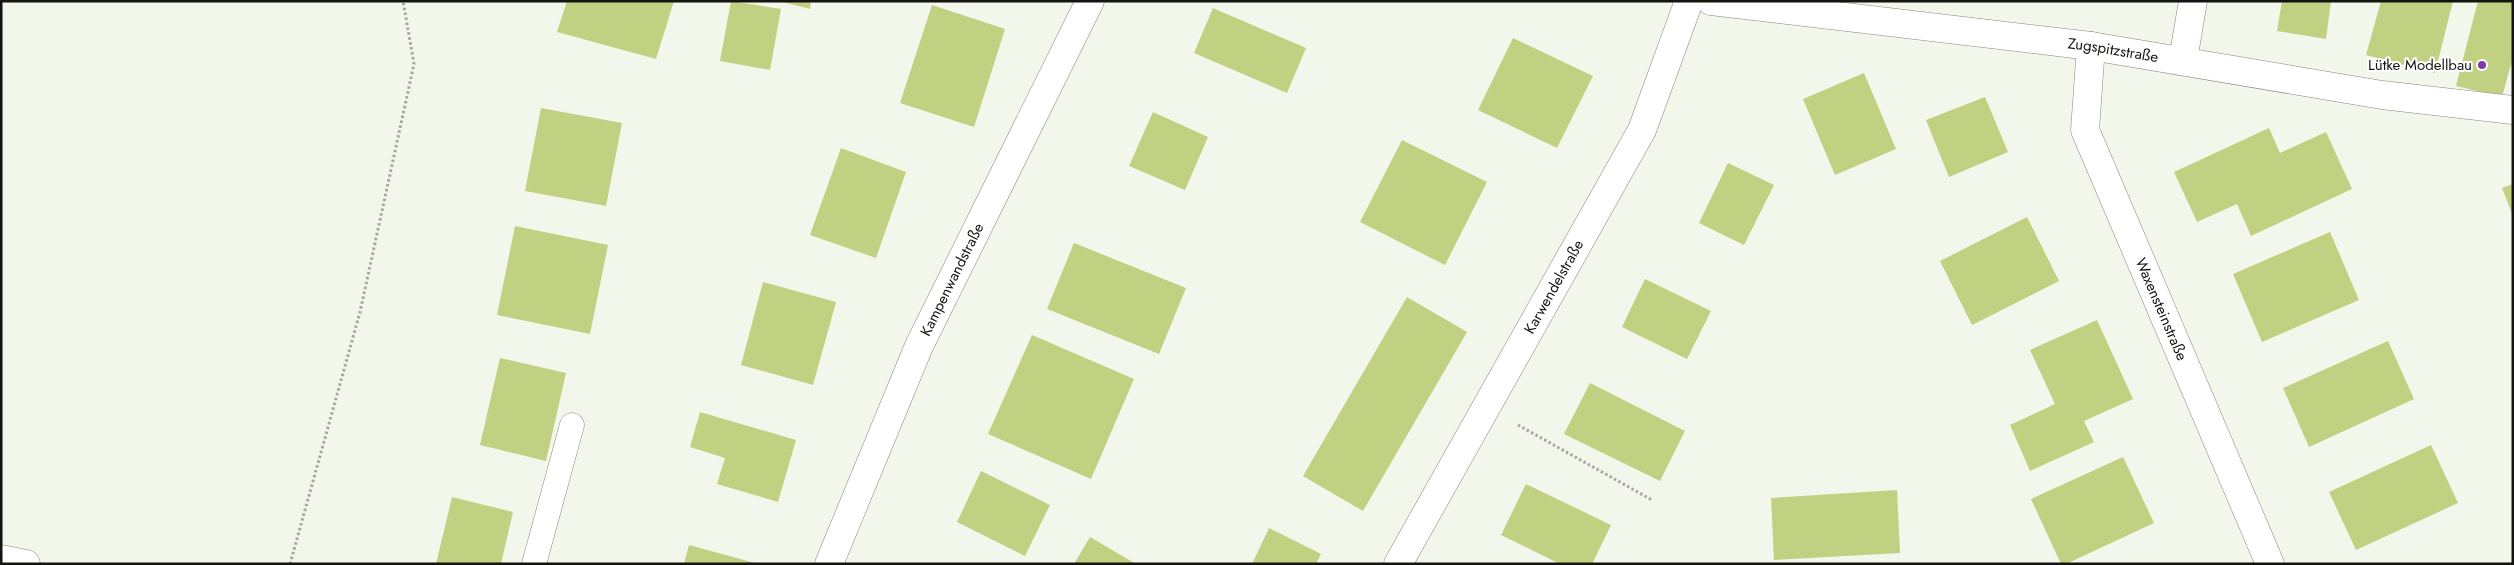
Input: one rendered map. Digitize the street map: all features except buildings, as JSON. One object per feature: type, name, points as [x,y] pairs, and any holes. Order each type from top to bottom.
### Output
[{"type":"street","name":"Kampenwandstraße","points":[[829,564],[919,346],[1090,1]]},
{"type":"street","name":"Karwendelstraße","points":[[1398,564],[1642,130],[1689,1]]},
{"type":"street","name":"Zugspitzstraße","points":[[1711,1],[2091,46],[2382,94],[2513,110]]},
{"type":"street","points":[[2183,60],[2192,1]]},
{"type":"street","name":"Waxensteinstraße","points":[[2091,46],[2085,130],[2270,564]]},
{"type":"street","points":[[1,559],[26,564]]},
{"type":"lane","points":[[534,564],[572,425]]},
{"type":"path","points":[[290,564],[360,312],[414,64],[403,1]]},
{"type":"path","points":[[1486,407],[1652,500]]},
{"type":"place","name":"Lütke Modellbau","points":[[2482,65]]}]
